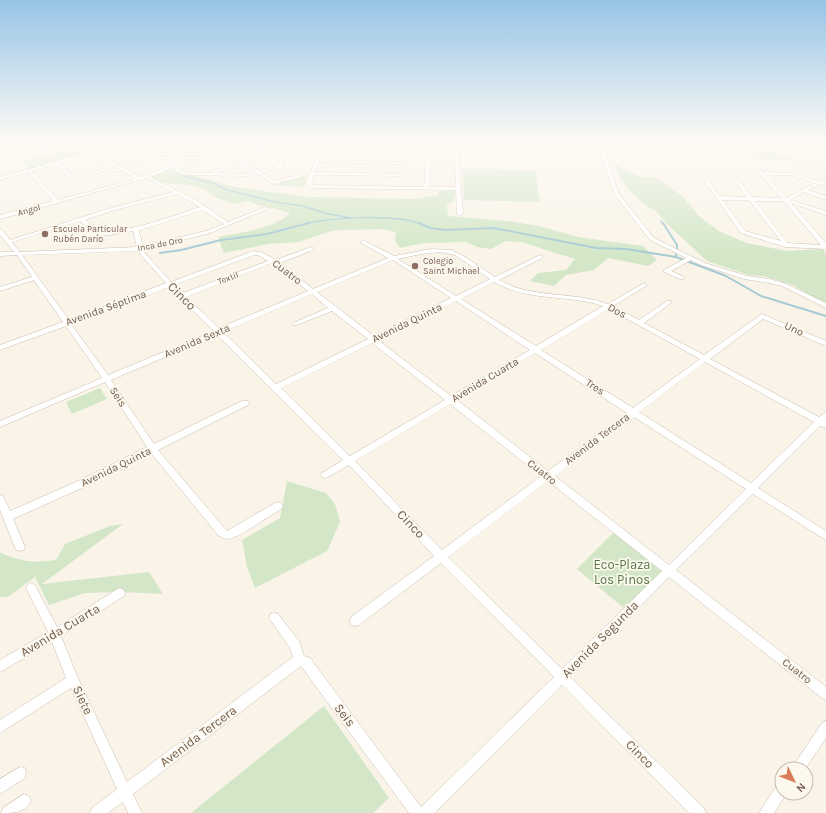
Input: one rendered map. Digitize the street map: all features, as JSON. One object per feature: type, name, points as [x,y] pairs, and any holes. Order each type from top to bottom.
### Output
[{"type":"street","points":[[36,180],[57,202]]},
{"type":"street","name":"Angol","points":[[0,218],[136,180]]},
{"type":"street","points":[[152,180],[194,201],[228,224]]},
{"type":"street","points":[[269,180],[275,184],[289,180]]},
{"type":"street","points":[[310,180],[309,185],[458,189]]},
{"type":"street","points":[[396,188],[397,180]]},
{"type":"street","points":[[426,189],[427,180]]},
{"type":"street","points":[[458,180],[460,214]]},
{"type":"street","points":[[612,180],[617,194],[652,239],[691,258],[746,278],[770,281],[784,285],[826,306]]},
{"type":"street","points":[[706,180],[741,231],[785,245],[826,247]]},
{"type":"street","points":[[736,180],[783,240],[785,245]]},
{"type":"street","points":[[768,180],[826,247]]},
{"type":"street","points":[[812,180],[826,185]]},
{"type":"street","points":[[786,200],[824,180]]},
{"type":"street","points":[[805,191],[826,198]]},
{"type":"street","points":[[8,242],[81,219],[176,193]]},
{"type":"street","points":[[718,198],[786,200],[826,213]]},
{"type":"street","name":"Inca de Oro","points":[[81,219],[98,234],[104,234],[137,230],[203,208]]},
{"type":"street","name":"Inca de Oro","points":[[0,254],[140,249],[192,237],[267,208]]},
{"type":"street","name":"Cinco","points":[[137,230],[136,232],[140,249],[146,258],[170,284],[349,460],[442,556],[699,813]]},
{"type":"street","name":"Seis","points":[[0,231],[18,253],[34,278],[107,379],[153,449],[222,533],[226,535],[233,533],[278,506]]},
{"type":"street","name":"Tres","points":[[363,242],[393,258],[456,298],[826,536]]},
{"type":"street","name":"Textil","points":[[182,296],[311,249]]},
{"type":"street","name":"Dos","points":[[393,258],[434,251],[447,251],[465,259],[494,280],[520,291],[582,298],[608,306],[705,359],[824,420]]},
{"type":"street","name":"Avenida Séptima","points":[[0,348],[257,252]]},
{"type":"street","name":"Cuatro","points":[[257,252],[274,262],[312,291],[826,694]]},
{"type":"street","name":"Avenida Quinta","points":[[275,388],[540,257]]},
{"type":"street","name":"Avenida Sexta","points":[[0,424],[393,258]]},
{"type":"street","points":[[682,278],[666,271],[691,258]]},
{"type":"street","points":[[0,289],[34,278]]},
{"type":"street","name":"Avenida Cuarta","points":[[325,475],[644,285]]},
{"type":"street","points":[[639,323],[669,302]]},
{"type":"street","points":[[295,324],[333,308]]},
{"type":"street","name":"Uno","points":[[762,316],[826,344]]},
{"type":"street","name":"Avenida Tercera","points":[[355,620],[762,316]]},
{"type":"street","name":"Avenida Quinta","points":[[8,517],[153,449],[245,403]]},
{"type":"street","name":"Avenida Segunda","points":[[425,813],[752,488],[824,420]]},
{"type":"street","points":[[0,500],[20,547]]},
{"type":"street","name":"Siete","points":[[31,588],[56,634],[57,641],[73,680],[134,813]]},
{"type":"street","name":"Avenida Cuarta","points":[[0,666],[56,634],[120,593]]},
{"type":"street","name":"Seis","points":[[274,618],[295,645],[300,660],[306,662],[417,813]]},
{"type":"street","name":"Avenida Tercera","points":[[97,813],[300,660]]},
{"type":"street","points":[[0,727],[73,680]]},
{"type":"street","points":[[802,761],[826,727]]},
{"type":"street","points":[[0,787],[20,773]]},
{"type":"street","points":[[8,813],[24,801]]},
{"type":"street","points":[[766,813],[774,801]]},
{"type":"green space","points":[[156,180],[209,180],[234,187],[308,197],[414,199],[438,195],[439,191],[455,190],[454,202],[447,205],[448,216],[508,221],[539,226],[578,237],[643,246],[657,260],[648,266],[608,258],[594,270],[566,275],[554,286],[530,281],[538,273],[566,270],[575,259],[521,242],[506,241],[491,249],[477,247],[466,242],[424,243],[400,248],[395,241],[396,232],[382,229],[341,230],[331,231],[298,242],[268,244],[224,253],[218,237],[246,232],[276,223],[290,213],[257,205],[249,201],[234,204],[217,198],[203,189],[190,185],[162,183]]},
{"type":"green space","points":[[288,180],[306,180],[304,187],[272,185]]},
{"type":"green space","points":[[463,180],[537,180],[540,202],[464,200]]},
{"type":"green space","points":[[621,180],[659,180],[682,196],[700,217],[719,231],[747,243],[787,251],[823,249],[826,255],[826,303],[814,299],[795,286],[764,276],[748,275],[707,261],[666,223],[657,212],[644,204]]},
{"type":"green space","points":[[100,388],[107,399],[72,414],[66,402]]},
{"type":"green space","points":[[287,481],[326,493],[335,504],[340,522],[327,551],[255,588],[247,567],[242,540],[280,518]]},
{"type":"green space","points":[[123,524],[42,584],[149,572],[163,594],[121,592],[85,593],[49,605],[35,577],[8,597],[0,597],[0,551],[8,556],[28,561],[56,560],[65,544],[110,526]]},
{"type":"green space","name":"Eco-Plaza Los Pinos","points":[[615,531],[666,570],[625,609],[577,569]]},
{"type":"green space","points":[[324,706],[389,798],[373,813],[191,813]]},
{"type":"waterway","points":[[199,180],[213,183],[227,190],[351,218]]},
{"type":"waterway","points":[[306,224],[351,218]]},
{"type":"waterway","points":[[351,218],[396,219],[421,224]]},
{"type":"waterway","points":[[419,223],[430,228],[446,230],[494,228],[596,248],[626,249],[676,257]]},
{"type":"waterway","points":[[663,223],[677,245],[676,257]]},
{"type":"waterway","points":[[160,253],[181,250],[221,240],[267,234],[306,224]]},
{"type":"waterway","points":[[676,257],[726,276],[761,296],[826,316]]},
{"type":"place","name":"Escuela Particular Rubén Darío","points":[[45,234]]},
{"type":"place","name":"Colegio Saint Michael","points":[[415,266]]}]
